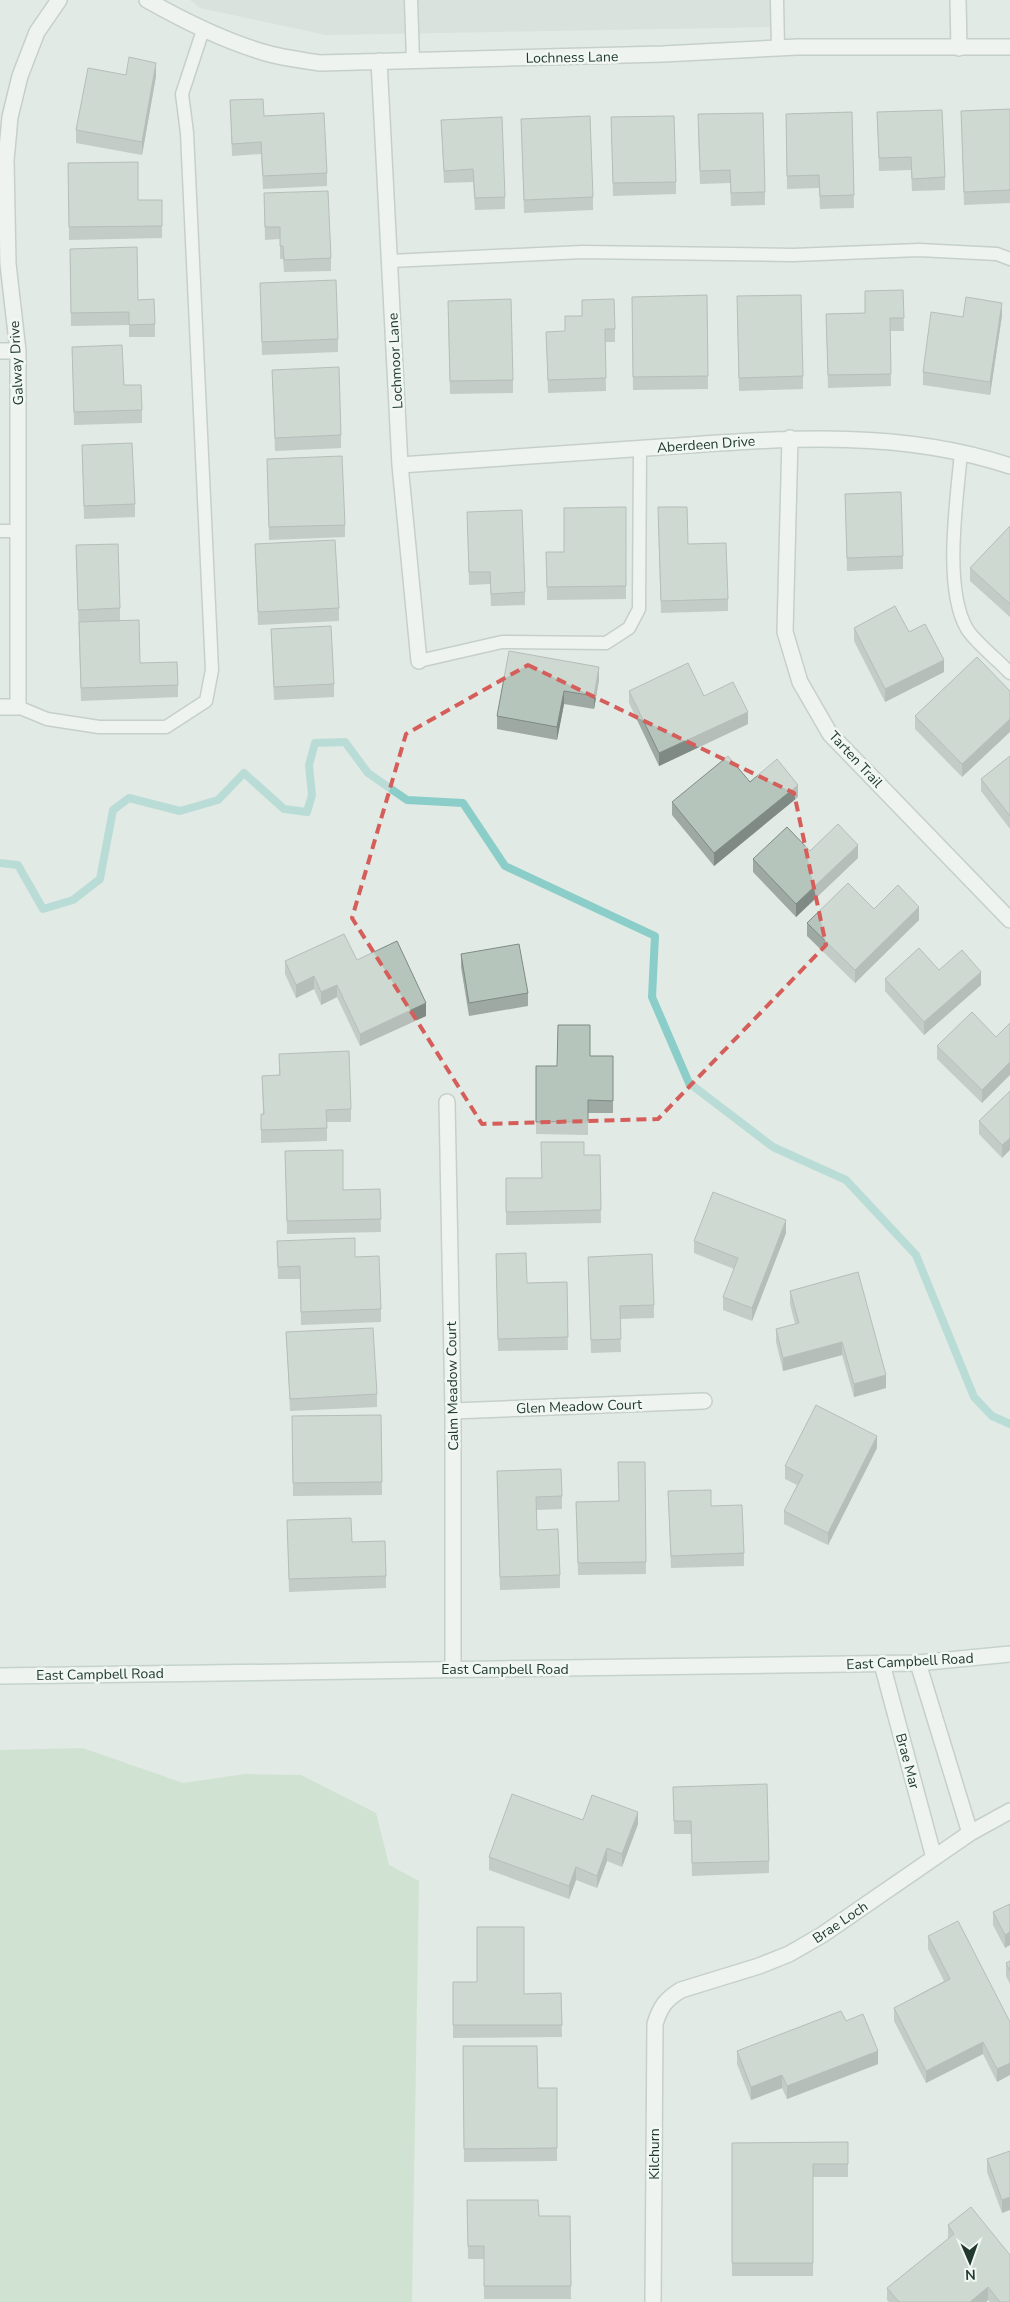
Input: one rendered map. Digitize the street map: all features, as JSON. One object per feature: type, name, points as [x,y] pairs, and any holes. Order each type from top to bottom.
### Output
[{"type":"street","name":"Galway Drive","points":[[18,707],[18,351],[8,264],[6,160],[10,117],[20,76],[36,32],[59,0]]},
{"type":"street","name":"Lochness Lane","points":[[147,0],[221,38],[276,55],[320,63],[663,54],[778,48],[1010,47]]},
{"type":"street","points":[[958,0],[958,48]]},
{"type":"street","name":"Lochmoor Lane","points":[[379,61],[400,465],[419,661]]},
{"type":"street","points":[[0,351],[18,351]]},
{"type":"street","name":"Aberdeen Drive","points":[[400,465],[790,438],[898,441],[961,452],[1010,466]]},
{"type":"street","name":"Tarten Trail","points":[[790,438],[785,632],[800,682],[830,734],[1010,920]]},
{"type":"street","points":[[0,708],[18,707]]},
{"type":"street","name":"Calm Meadow Court","points":[[447,1102],[453,1411],[454,1669]]},
{"type":"street","name":"Glen Meadow Court","points":[[453,1411],[704,1401]]},
{"type":"street","name":"East Campbell Road","points":[[0,1676],[882,1664],[918,1663],[1010,1654]]},
{"type":"street","points":[[918,1663],[970,1833]]},
{"type":"street","name":"Brae Mar","points":[[882,1664],[934,1858]]},
{"type":"street","name":"Brae Loch","points":[[660,2008],[670,1996],[681,1990],[759,1966],[789,1954],[822,1935],[970,1833],[1010,1811]]},
{"type":"street","name":"Kilchurn","points":[[652,2302],[654,2024],[660,2008]]},
{"type":"lane","points":[[411,0],[413,60]]},
{"type":"lane","points":[[777,0],[778,48]]},
{"type":"lane","points":[[18,707],[46,718],[99,727],[166,727],[206,701],[212,670],[188,133],[182,94],[203,30]]},
{"type":"lane","points":[[390,261],[582,252],[793,255],[919,250],[997,254],[1010,259]]},
{"type":"lane","points":[[419,661],[502,642],[606,643],[629,628],[639,609],[640,448]]},
{"type":"lane","points":[[961,452],[956,505],[955,595],[967,629],[1010,672]]},
{"type":"lane","points":[[0,531],[18,531]]},
{"type":"highlighted area","points":[[528,665],[794,793],[826,945],[658,1119],[482,1124],[352,918],[406,734]]},
{"type":"shaded area","points":[[190,0],[771,0],[772,27],[326,35],[200,8]]},
{"type":"green space","points":[[83,1748],[183,1783],[245,1774],[301,1775],[376,1813],[389,1865],[419,1881],[412,2302],[0,2302],[0,1750]]},
{"type":"building","points":[[129,57],[156,63],[142,142],[76,130],[88,68],[126,75]]},
{"type":"building","points":[[263,99],[264,116],[324,113],[327,173],[263,176],[261,142],[232,144],[230,100]]},
{"type":"building","points":[[1010,109],[1010,190],[964,192],[961,111]]},
{"type":"building","points":[[942,110],[945,177],[912,179],[911,157],[879,158],[877,112]]},
{"type":"building","points":[[852,112],[854,195],[820,196],[819,175],[787,176],[786,114]]},
{"type":"building","points":[[763,113],[765,192],[731,193],[730,170],[700,171],[698,114]]},
{"type":"building","points":[[590,116],[593,197],[524,200],[521,119]]},
{"type":"building","points":[[674,116],[676,182],[613,183],[611,117]]},
{"type":"building","points":[[502,117],[505,197],[475,198],[473,169],[444,171],[441,120]]},
{"type":"building","points":[[138,162],[138,200],[162,200],[162,226],[69,227],[68,163]]},
{"type":"building","points":[[328,191],[331,258],[284,260],[283,246],[280,246],[280,227],[265,227],[264,193]]},
{"type":"building","points":[[137,247],[138,300],[154,299],[155,324],[129,325],[129,312],[71,313],[70,249]]},
{"type":"building","points":[[336,280],[338,339],[262,342],[260,283]]},
{"type":"building","points":[[903,290],[904,318],[890,318],[891,374],[828,375],[826,314],[865,313],[865,291]]},
{"type":"building","points":[[707,295],[708,376],[633,377],[632,297]]},
{"type":"building","points":[[801,295],[803,376],[739,378],[737,296]]},
{"type":"building","points":[[966,297],[1002,303],[990,382],[923,372],[931,312],[963,317]]},
{"type":"building","points":[[511,299],[513,380],[450,381],[448,301]]},
{"type":"building","points":[[614,299],[615,329],[605,329],[606,378],[548,380],[546,332],[565,331],[565,316],[582,316],[582,300]]},
{"type":"building","points":[[122,345],[124,385],[141,385],[142,410],[74,412],[72,347]]},
{"type":"building","points":[[339,367],[341,435],[275,438],[272,370]]},
{"type":"building","points":[[132,443],[135,504],[84,506],[82,445]]},
{"type":"building","points":[[342,456],[345,525],[269,527],[267,459]]},
{"type":"building","points":[[901,492],[903,556],[847,558],[845,494]]},
{"type":"building","points":[[626,507],[626,586],[547,587],[546,552],[564,552],[564,508]]},
{"type":"building","points":[[658,507],[687,507],[688,544],[726,543],[728,599],[661,601]]},
{"type":"building","points":[[522,510],[525,592],[491,594],[490,572],[469,572],[467,512]]},
{"type":"building","points":[[1010,526],[1010,604],[970,568]]},
{"type":"building","points":[[335,540],[339,608],[258,612],[255,544]]},
{"type":"building","points":[[118,544],[120,608],[78,610],[76,545]]},
{"type":"building","points":[[895,606],[909,632],[925,624],[944,660],[885,689],[854,628]]},
{"type":"building","points":[[139,620],[140,663],[177,662],[178,685],[81,688],[79,622]]},
{"type":"building","points":[[331,626],[334,684],[274,687],[271,629]]},
{"type":"building","points":[[509,651],[599,667],[594,696],[564,691],[557,727],[497,716]]},
{"type":"building","points":[[977,657],[1010,691],[1010,719],[962,764],[915,716]]},
{"type":"building","points":[[688,663],[704,696],[733,682],[748,712],[659,753],[629,691]]},
{"type":"building","points":[[728,756],[750,782],[777,759],[798,785],[714,853],[672,802]]},
{"type":"building","points":[[1010,756],[1010,816],[981,779]]},
{"type":"building","points":[[838,824],[858,845],[796,904],[753,859],[787,827],[810,851]]},
{"type":"building","points":[[848,883],[874,909],[898,885],[919,907],[855,970],[807,923]]},
{"type":"building","points":[[344,934],[357,960],[397,941],[426,1003],[360,1034],[337,985],[321,992],[314,976],[296,985],[285,961]]},
{"type":"building","points":[[519,944],[528,993],[469,1003],[461,954]]},
{"type":"building","points":[[919,948],[939,970],[962,950],[981,972],[924,1022],[885,979]]},
{"type":"building","points":[[972,1012],[996,1037],[1010,1023],[1010,1062],[982,1090],[937,1046]]},
{"type":"building","points":[[558,1025],[590,1025],[590,1056],[613,1056],[613,1101],[588,1100],[588,1122],[536,1122],[536,1066],[557,1066]]},
{"type":"building","points":[[349,1051],[351,1109],[326,1110],[327,1128],[261,1130],[261,1114],[264,1114],[262,1076],[280,1075],[279,1054]]},
{"type":"building","points":[[1010,1091],[1010,1138],[1002,1145],[979,1121]]},
{"type":"building","points":[[541,1142],[584,1142],[584,1155],[600,1155],[601,1210],[506,1212],[506,1178],[542,1178]]},
{"type":"building","points":[[343,1150],[343,1190],[380,1189],[381,1219],[287,1221],[285,1151]]},
{"type":"building","points":[[713,1192],[786,1220],[752,1308],[723,1297],[738,1258],[694,1241]]},
{"type":"building","points":[[355,1238],[355,1257],[379,1256],[381,1309],[301,1312],[300,1266],[278,1267],[277,1241]]},
{"type":"building","points":[[526,1253],[527,1283],[567,1282],[568,1337],[498,1339],[496,1254]]},
{"type":"building","points":[[652,1254],[654,1305],[620,1306],[621,1339],[591,1340],[588,1257]]},
{"type":"building","points":[[858,1272],[886,1375],[854,1384],[842,1342],[783,1358],[776,1329],[799,1323],[790,1291]]},
{"type":"building","points":[[373,1328],[377,1394],[290,1399],[286,1332]]},
{"type":"building","points":[[816,1405],[877,1436],[828,1533],[784,1511],[803,1475],[785,1466]]},
{"type":"building","points":[[381,1415],[382,1482],[293,1483],[292,1416]]},
{"type":"building","points":[[618,1462],[645,1462],[646,1562],[578,1563],[576,1502],[619,1501]]},
{"type":"building","points":[[561,1469],[562,1496],[536,1497],[537,1530],[558,1529],[560,1575],[500,1577],[497,1471]]},
{"type":"building","points":[[711,1490],[711,1506],[742,1505],[744,1553],[671,1556],[668,1491]]},
{"type":"building","points":[[351,1518],[352,1542],[385,1541],[386,1576],[289,1579],[287,1520]]},
{"type":"building","points":[[767,1784],[769,1861],[692,1863],[691,1821],[674,1821],[673,1787]]},
{"type":"building","points":[[512,1794],[583,1820],[592,1795],[638,1812],[622,1854],[607,1848],[597,1876],[576,1867],[569,1886],[489,1857]]},
{"type":"building","points":[[1010,1904],[1010,1932],[1005,1935],[993,1912]]},
{"type":"building","points":[[958,1921],[1010,2022],[1010,2063],[997,2069],[983,2042],[926,2071],[894,2008],[950,1979],[928,1936]]},
{"type":"building","points":[[477,1927],[524,1927],[524,1994],[561,1993],[562,2025],[453,2025],[453,1982],[477,1982]]},
{"type":"building","points":[[1010,1961],[1010,1971],[1006,1963]]},
{"type":"building","points":[[841,2011],[846,2021],[863,2014],[878,2051],[787,2086],[782,2075],[751,2087],[737,2051]]},
{"type":"building","points":[[463,2046],[537,2046],[538,2088],[557,2088],[557,2148],[464,2149]]},
{"type":"building","points":[[848,2142],[848,2164],[813,2164],[813,2263],[732,2263],[732,2143]]},
{"type":"building","points":[[1010,2151],[1010,2197],[1002,2200],[987,2159]]},
{"type":"building","points":[[467,2200],[538,2200],[539,2216],[570,2216],[571,2286],[484,2286],[484,2246],[468,2246]]},
{"type":"building","points":[[971,2207],[1010,2255],[1010,2302],[1000,2302],[988,2287],[970,2302],[899,2302],[887,2288],[954,2234],[948,2225]]},
{"type":"waterway","points":[[0,863],[18,865],[43,909],[73,900],[100,879],[113,810],[129,798],[180,811],[218,800],[244,773],[284,809],[307,812],[312,795],[309,765],[315,743],[345,742],[368,773],[407,800],[463,803],[505,866],[655,936],[652,997],[689,1083],[773,1147],[846,1180],[916,1255],[974,1397],[992,1416],[1010,1424]]}]
